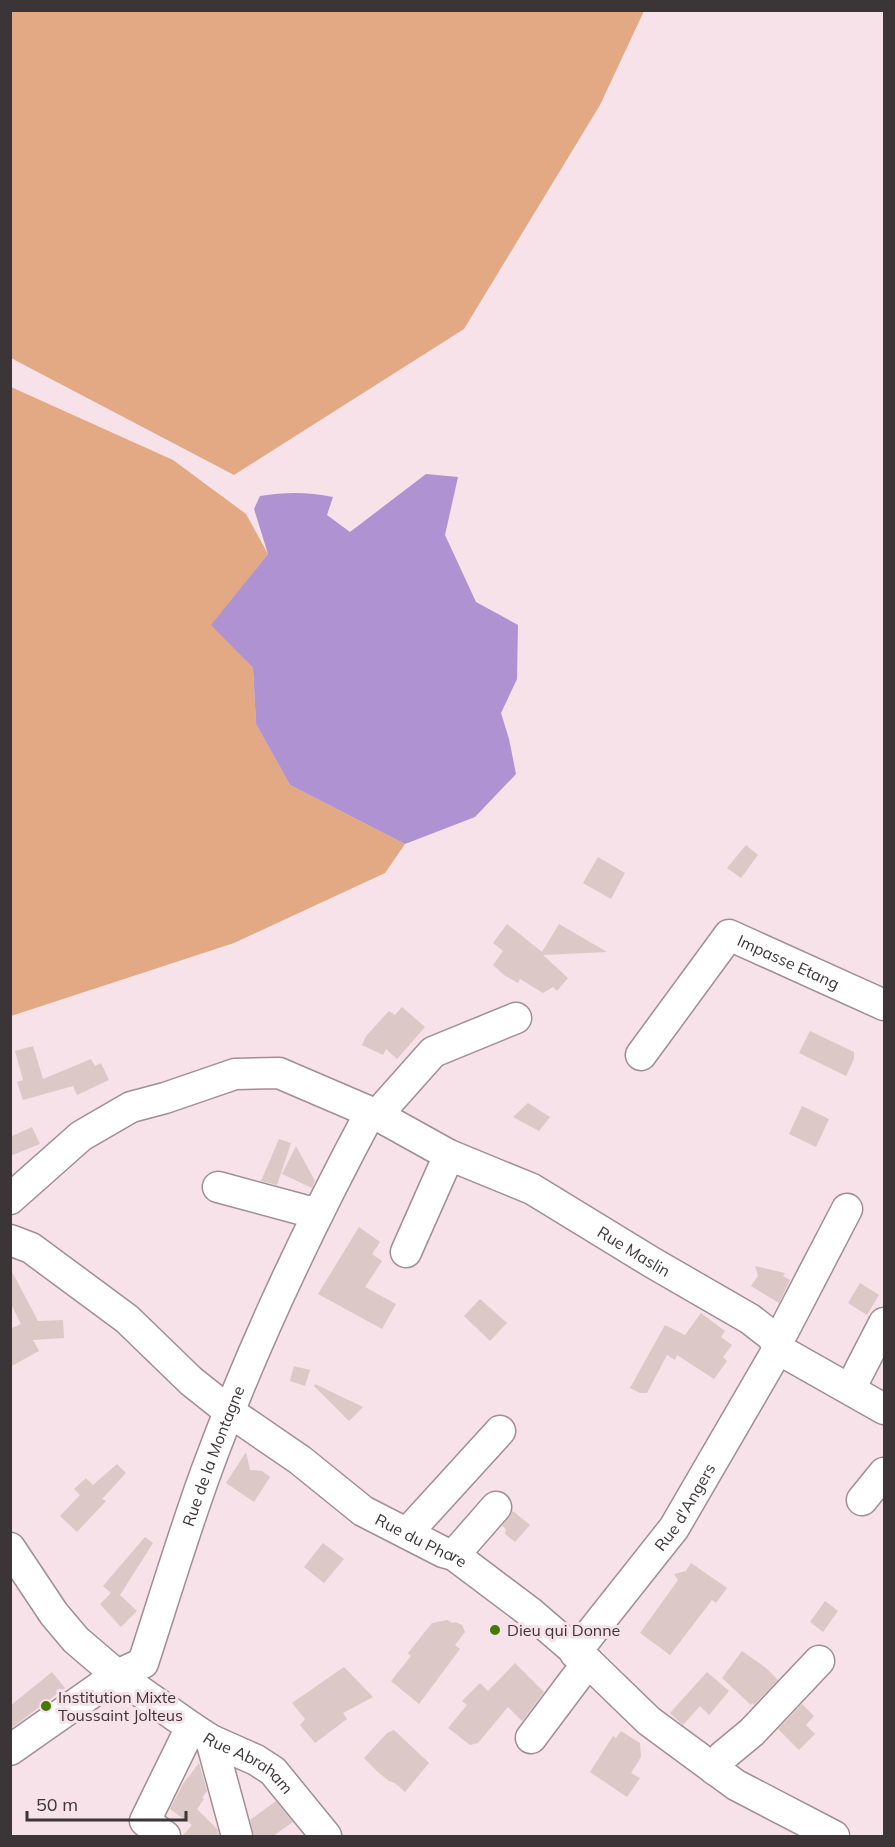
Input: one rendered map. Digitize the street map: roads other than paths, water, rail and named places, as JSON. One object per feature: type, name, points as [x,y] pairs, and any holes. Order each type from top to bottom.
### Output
[{"type":"street","name":"Impasse Etang","points":[[641,1055],[729,935],[885,1005]]},
{"type":"street","name":"Rue de la Montagne","points":[[10,1750],[117,1675],[144,1663],[206,1473],[255,1349],[318,1214],[373,1114],[433,1052],[516,1018]]},
{"type":"street","name":"Rue Maslin","points":[[10,1199],[81,1136],[131,1107],[235,1074],[279,1073],[330,1093],[449,1155],[532,1189],[652,1263],[750,1319],[776,1343],[885,1409]]},
{"type":"street","points":[[406,1252],[449,1155]]},
{"type":"street","points":[[218,1187],[318,1214]]},
{"type":"street","name":"Rue d'Angers","points":[[531,1738],[582,1658],[674,1528],[783,1332],[847,1209]]},
{"type":"street","name":"Rue du Phare","points":[[10,1240],[31,1248],[127,1318],[191,1382],[300,1460],[363,1511],[443,1552],[454,1555],[531,1613],[650,1721],[715,1770],[736,1785],[834,1836]]},
{"type":"street","points":[[850,1389],[885,1323]]},
{"type":"street","points":[[407,1533],[500,1431]]},
{"type":"street","points":[[862,1500],[885,1473]]},
{"type":"street","points":[[454,1555],[496,1507]]},
{"type":"street","name":"Rue Abraham","points":[[10,1548],[54,1614],[76,1640],[117,1675],[201,1734],[256,1760],[273,1771],[326,1836]]},
{"type":"street","points":[[715,1770],[723,1756],[752,1732],[819,1661]]},
{"type":"street","points":[[165,1836],[145,1821],[201,1734]]},
{"type":"street","points":[[201,1734],[237,1836]]},
{"type":"place","name":"Dieu qui Donne","points":[[495,1630]]},
{"type":"place","name":"Institution Mixte Toussaint Jolteus","points":[[46,1706]]}]
